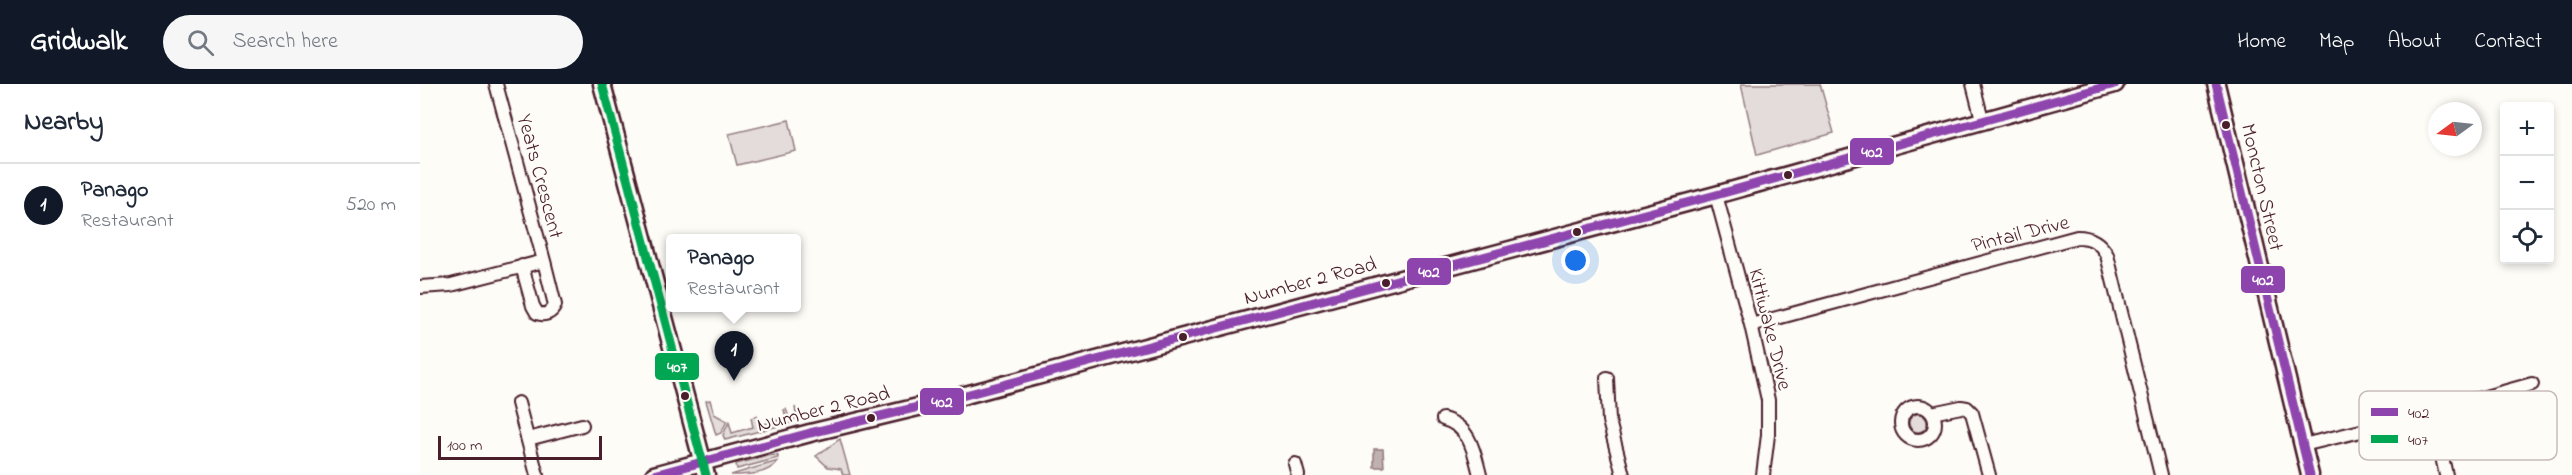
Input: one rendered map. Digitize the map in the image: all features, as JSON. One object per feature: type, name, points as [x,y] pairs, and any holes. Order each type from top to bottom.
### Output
[{"type":"street","name":"Yeats Crescent","points":[[420,287],[451,285],[544,261],[496,84]]},
{"type":"street","points":[[602,84],[704,468]]},
{"type":"street","points":[[1973,84],[1983,123]]},
{"type":"street","name":"Number 2 Road","points":[[654,475],[704,468],[810,433],[939,402],[1716,195],[1983,123],[2115,84]]},
{"type":"street","name":"Moncton Street","points":[[2216,84],[2310,475]]},
{"type":"street","name":"Kittiwake Drive","points":[[1716,195],[1751,325],[1768,400],[1769,425],[1763,475]]},
{"type":"street","name":"Pintail Drive","points":[[1751,325],[2054,243],[2087,237],[2102,246],[2107,255],[2161,475]]},
{"type":"street","points":[[522,266],[533,306],[537,313],[546,314],[551,312],[555,305],[544,261]]},
{"type":"street","points":[[1607,378],[1610,421],[1623,475]]},
{"type":"street","points":[[2507,391],[2532,384]]},
{"type":"street","points":[[518,403],[537,475]]},
{"type":"street","points":[[1932,413],[1961,407],[1967,408],[1972,413],[1989,475]]},
{"type":"street","points":[[1443,419],[1460,425],[1467,434],[1480,475]]},
{"type":"street","points":[[528,439],[582,425]]},
{"type":"street","points":[[2303,445],[2359,431]]},
{"type":"street","points":[[2443,460],[2446,475]]},
{"type":"shaded area","points":[[1741,84],[1820,84],[1834,133],[1757,155]]},
{"type":"shaded area","points":[[789,120],[796,151],[737,165],[729,134]]},
{"type":"shaded area","points":[[710,400],[714,414],[727,421],[721,433],[716,435],[706,401]]},
{"type":"shaded area","points":[[795,407],[799,418],[793,419],[794,422],[725,440],[723,435],[729,422],[732,433],[753,427],[751,418],[757,416],[760,425],[786,418],[784,410],[786,409],[789,417],[796,415]]},
{"type":"shaded area","points":[[1914,414],[1922,414],[1927,419],[1925,430],[1914,432],[1909,427],[1909,419]]},
{"type":"shaded area","points":[[840,439],[850,475],[843,475],[841,469],[828,467],[816,456]]},
{"type":"shaded area","points":[[1374,449],[1383,449],[1384,467],[1374,467]]},
{"type":"shaded area","points":[[772,455],[778,458],[737,469],[736,464]]},
{"type":"shaded area","points":[[778,461],[763,472],[731,475]]},
{"type":"transit line","name":"407","points":[[602,84],[706,475]]},
{"type":"transit line","name":"402","points":[[654,475],[810,433],[939,402],[1716,195],[2115,84]]},
{"type":"transit line","name":"402","points":[[2216,84],[2310,475]]},
{"type":"place","name":"Panago","points":[[734,381]]}]
